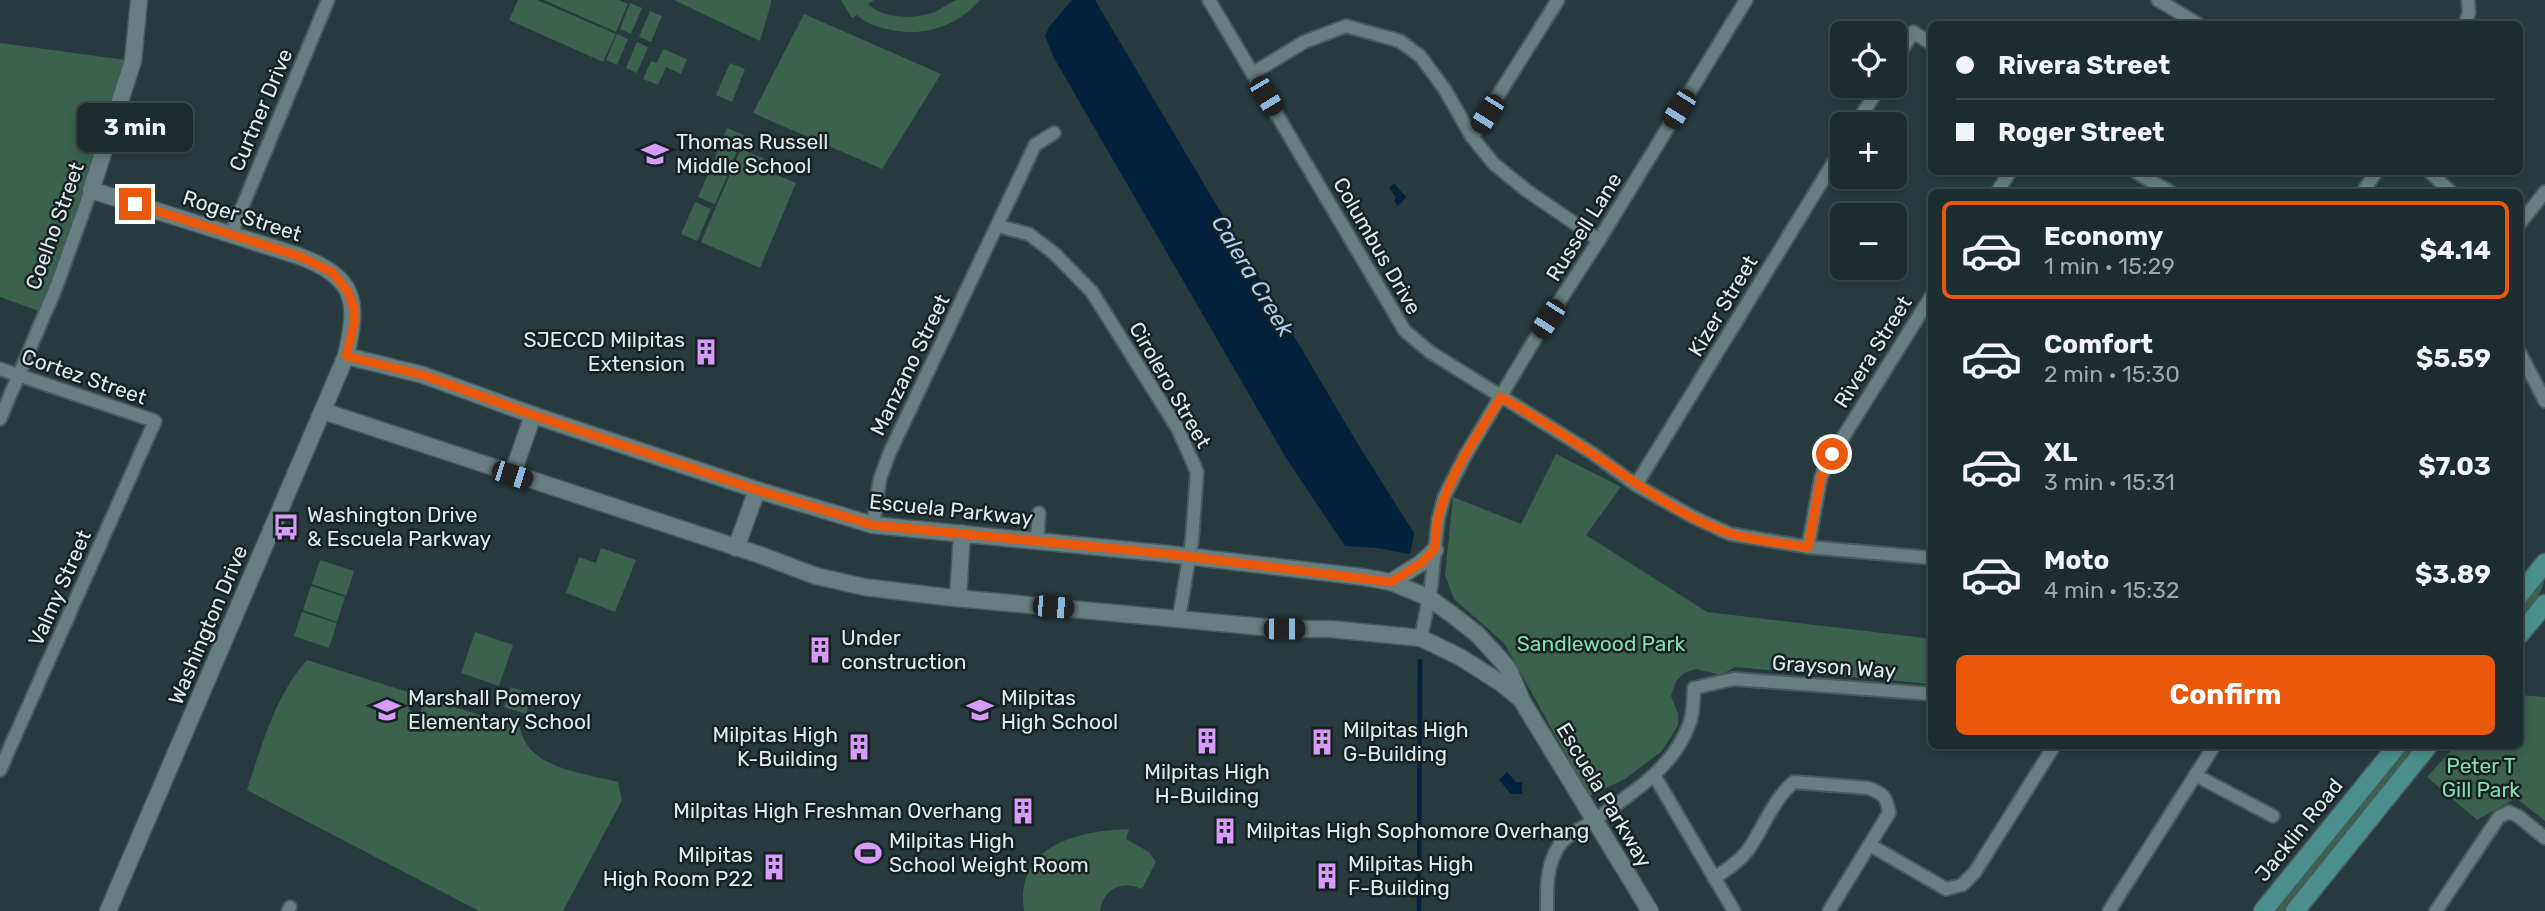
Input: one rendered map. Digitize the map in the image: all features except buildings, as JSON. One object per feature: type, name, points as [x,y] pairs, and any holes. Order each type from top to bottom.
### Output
[{"type":"main road","points":[[2523,590],[2545,563]]},
{"type":"main road","points":[[2523,630],[2545,604]]},
{"type":"main road","name":"Jacklin Road","points":[[2263,911],[2395,749]]},
{"type":"main road","points":[[2295,911],[2426,749]]},
{"type":"street","name":"Coelho Street","points":[[0,419],[57,285],[134,61],[139,0]]},
{"type":"street","name":"Curtner Drive","points":[[231,234],[328,0]]},
{"type":"street","name":"Columbus Drive","points":[[1209,0],[1405,331],[1430,352],[1591,453],[1636,485],[1730,534],[1808,547],[1928,558]]},
{"type":"street","points":[[1472,137],[1558,0]]},
{"type":"street","name":"Russell Lane","points":[[1421,638],[1429,598],[1438,520],[1444,497],[1465,456],[1746,0]]},
{"type":"street","points":[[2158,0],[2193,21]]},
{"type":"street","points":[[2466,21],[2469,13],[2468,0]]},
{"type":"street","points":[[1253,72],[1304,42],[1346,26],[1400,41],[1420,56],[1444,88],[1472,137],[1494,164],[1526,190],[1599,240]]},
{"type":"street","points":[[1907,42],[1913,32],[1928,41]]},
{"type":"street","name":"Manzano Street","points":[[873,525],[880,479],[889,454],[1035,145],[1054,133]]},
{"type":"street","name":"Kizer Street","points":[[1636,485],[1830,167]]},
{"type":"street","points":[[2141,175],[2165,189]]},
{"type":"street","points":[[2433,175],[2449,189]]},
{"type":"street","name":"Roger Street","points":[[90,190],[313,261],[337,276],[348,292],[354,309],[354,324],[346,356]]},
{"type":"street","points":[[2523,219],[2545,192]]},
{"type":"street","name":"Cirolero Street","points":[[998,226],[1029,234],[1055,254],[1091,292],[1178,429],[1197,472],[1192,541],[1179,618]]},
{"type":"street","name":"Rivera Street","points":[[1808,547],[1821,477],[1832,454],[1928,301]]},
{"type":"street","name":"Escuela Parkway","points":[[346,356],[423,375],[757,490],[873,525],[1188,556],[1391,582],[1429,598],[1477,634],[1509,670],[1522,701],[1650,911]]},
{"type":"street","name":"Washington Drive","points":[[108,911],[346,356]]},
{"type":"street","points":[[2523,359],[2545,401]]},
{"type":"street","name":"Cortez Street","points":[[0,369],[155,421]]},
{"type":"street","name":"Escuela Parkway","points":[[323,411],[828,579],[864,587],[958,598],[1284,629],[1330,629],[1421,638],[1460,657],[1502,683],[1522,701]]},
{"type":"street","points":[[512,475],[533,415]]},
{"type":"street","name":"Valmy Street","points":[[0,770],[155,421]]},
{"type":"street","points":[[736,548],[757,490]]},
{"type":"street","points":[[1037,541],[1039,513]]},
{"type":"street","points":[[958,598],[962,533]]},
{"type":"street","points":[[1391,582],[1421,563],[1434,550]]},
{"type":"street","name":"Grayson Way","points":[[1654,775],[1672,758],[1690,723],[1695,688],[1734,679],[1928,694]]},
{"type":"street","points":[[1870,845],[1946,889],[1962,885],[1970,880],[2052,749]]},
{"type":"street","points":[[2109,911],[2212,749]]},
{"type":"street","points":[[1547,911],[1547,879],[1555,853],[1566,837],[1594,820],[1654,775],[1734,911]]},
{"type":"street","points":[[2195,775],[2273,816]]},
{"type":"street","points":[[1714,878],[1735,864],[1746,852],[1794,782],[1868,788],[1885,796],[1889,813],[1829,911]]},
{"type":"street","points":[[2436,911],[2499,817],[2509,812],[2518,816],[2545,838]]},
{"type":"green space","points":[[518,0],[537,0],[616,34],[603,62],[509,20]]},
{"type":"green space","points":[[544,0],[619,0],[628,4],[616,32]]},
{"type":"green space","points":[[674,0],[771,0],[771,3],[760,41]]},
{"type":"green space","points":[[841,0],[874,0],[868,4],[881,13],[908,17],[932,13],[957,0],[980,0],[951,23],[928,30],[904,32],[881,28],[857,15],[852,18]]},
{"type":"green space","points":[[630,3],[642,8],[631,34],[620,29]]},
{"type":"green space","points":[[650,11],[662,16],[651,42],[639,37]]},
{"type":"green space","points":[[804,14],[941,74],[882,169],[753,113]]},
{"type":"green space","points":[[617,34],[628,39],[617,65],[606,60]]},
{"type":"green space","points":[[637,42],[648,47],[637,73],[626,68]]},
{"type":"green space","points":[[0,43],[133,61],[45,313],[0,297]]},
{"type":"green space","points":[[663,49],[687,59],[681,74],[666,67],[658,85],[643,79],[651,61],[657,63]]},
{"type":"green space","points":[[730,63],[745,69],[732,102],[716,95]]},
{"type":"green space","points":[[727,128],[744,135],[730,167],[714,160]]},
{"type":"green space","points":[[741,149],[770,161],[767,171],[796,183],[760,268],[701,242]]},
{"type":"green space","points":[[712,165],[729,172],[715,204],[698,197]]},
{"type":"green space","points":[[695,202],[711,209],[697,241],[681,234]]},
{"type":"green space","name":"Sandlewood Park","points":[[1556,454],[1621,487],[1586,535],[1707,612],[1928,639],[1928,684],[1735,667],[1721,675],[1696,669],[1684,673],[1676,681],[1671,696],[1678,714],[1678,725],[1662,751],[1625,779],[1589,796],[1504,643],[1454,599],[1445,575],[1453,497],[1521,524]]},
{"type":"green space","points":[[601,548],[636,560],[615,612],[566,593],[579,557],[596,563]]},
{"type":"green space","points":[[320,560],[354,571],[346,596],[312,584]]},
{"type":"green space","points":[[2545,574],[2540,593],[2523,616],[2523,601]]},
{"type":"green space","points":[[311,586],[345,597],[337,622],[303,610]]},
{"type":"green space","points":[[302,612],[337,623],[329,648],[294,636]]},
{"type":"green space","points":[[475,632],[513,645],[499,686],[461,673]]},
{"type":"green space","points":[[307,660],[414,694],[409,710],[420,714],[425,698],[520,727],[533,752],[545,760],[574,772],[618,782],[622,800],[563,911],[479,911],[247,790],[278,705]]},
{"type":"green space","points":[[511,687],[532,694],[526,714],[504,707]]},
{"type":"green space","name":"Peter T Gill Park","points":[[2523,695],[2545,697],[2545,821],[2516,798],[2477,820],[2427,777],[2452,749],[2523,749]]},
{"type":"green space","points":[[2405,749],[2417,749],[2286,911],[2273,911]]},
{"type":"green space","points":[[1129,829],[1126,839],[1149,852],[1156,862],[1142,889],[1135,886],[1115,888],[1105,897],[1100,911],[1024,911],[1024,889],[1029,871],[1040,857],[1054,846],[1089,833]]},
{"type":"water","points":[[1072,0],[1095,0],[1359,446],[1414,533],[1410,554],[1345,546],[1286,458],[1054,58],[1045,36],[1049,27]]},
{"type":"water","points":[[1394,183],[1406,197],[1398,206],[1394,201],[1396,197],[1389,188]]},
{"type":"water","points":[[1507,772],[1516,782],[1522,782],[1522,794],[1511,794],[1499,780]]},
{"type":"waterway","name":"Calera Creek","points":[[1419,911],[1420,661]]},
{"type":"place","name":"Thomas Russell Middle School","points":[[655,154]]},
{"type":"place","name":"SJECCD Milpitas Extension","points":[[706,352]]},
{"type":"place","name":"Washington Drive & Escuela Parkway","points":[[286,527]]},
{"type":"place","name":"Under construction","points":[[820,650]]},
{"type":"place","name":"Marshall Pomeroy Elementary School","points":[[387,710]]},
{"type":"place","name":"Milpitas High School","points":[[980,710]]},
{"type":"place","name":"Milpitas High H-Building","points":[[1207,741]]},
{"type":"place","name":"Milpitas High G-Building","points":[[1322,742]]},
{"type":"place","name":"Milpitas High K-Building","points":[[859,747]]},
{"type":"place","name":"Milpitas High Freshman Overhang","points":[[1023,811]]},
{"type":"place","name":"Milpitas High Sophomore Overhang","points":[[1225,831]]},
{"type":"place","name":"Milpitas High School Weight Room","points":[[868,853]]},
{"type":"place","name":"Milpitas High Room P22","points":[[774,867]]},
{"type":"place","name":"Milpitas High F-Building","points":[[1327,876]]},
{"type":"route","points":[[135,204],[299,256],[332,272],[343,283],[354,309],[354,324],[346,356],[423,375],[533,415],[842,517],[899,529],[950,531],[1169,554],[1391,582],[1421,563],[1434,550],[1444,497],[1501,397],[1591,453],[1636,485],[1693,517],[1730,534],[1782,543],[1808,547],[1821,477],[1832,454]]}]
